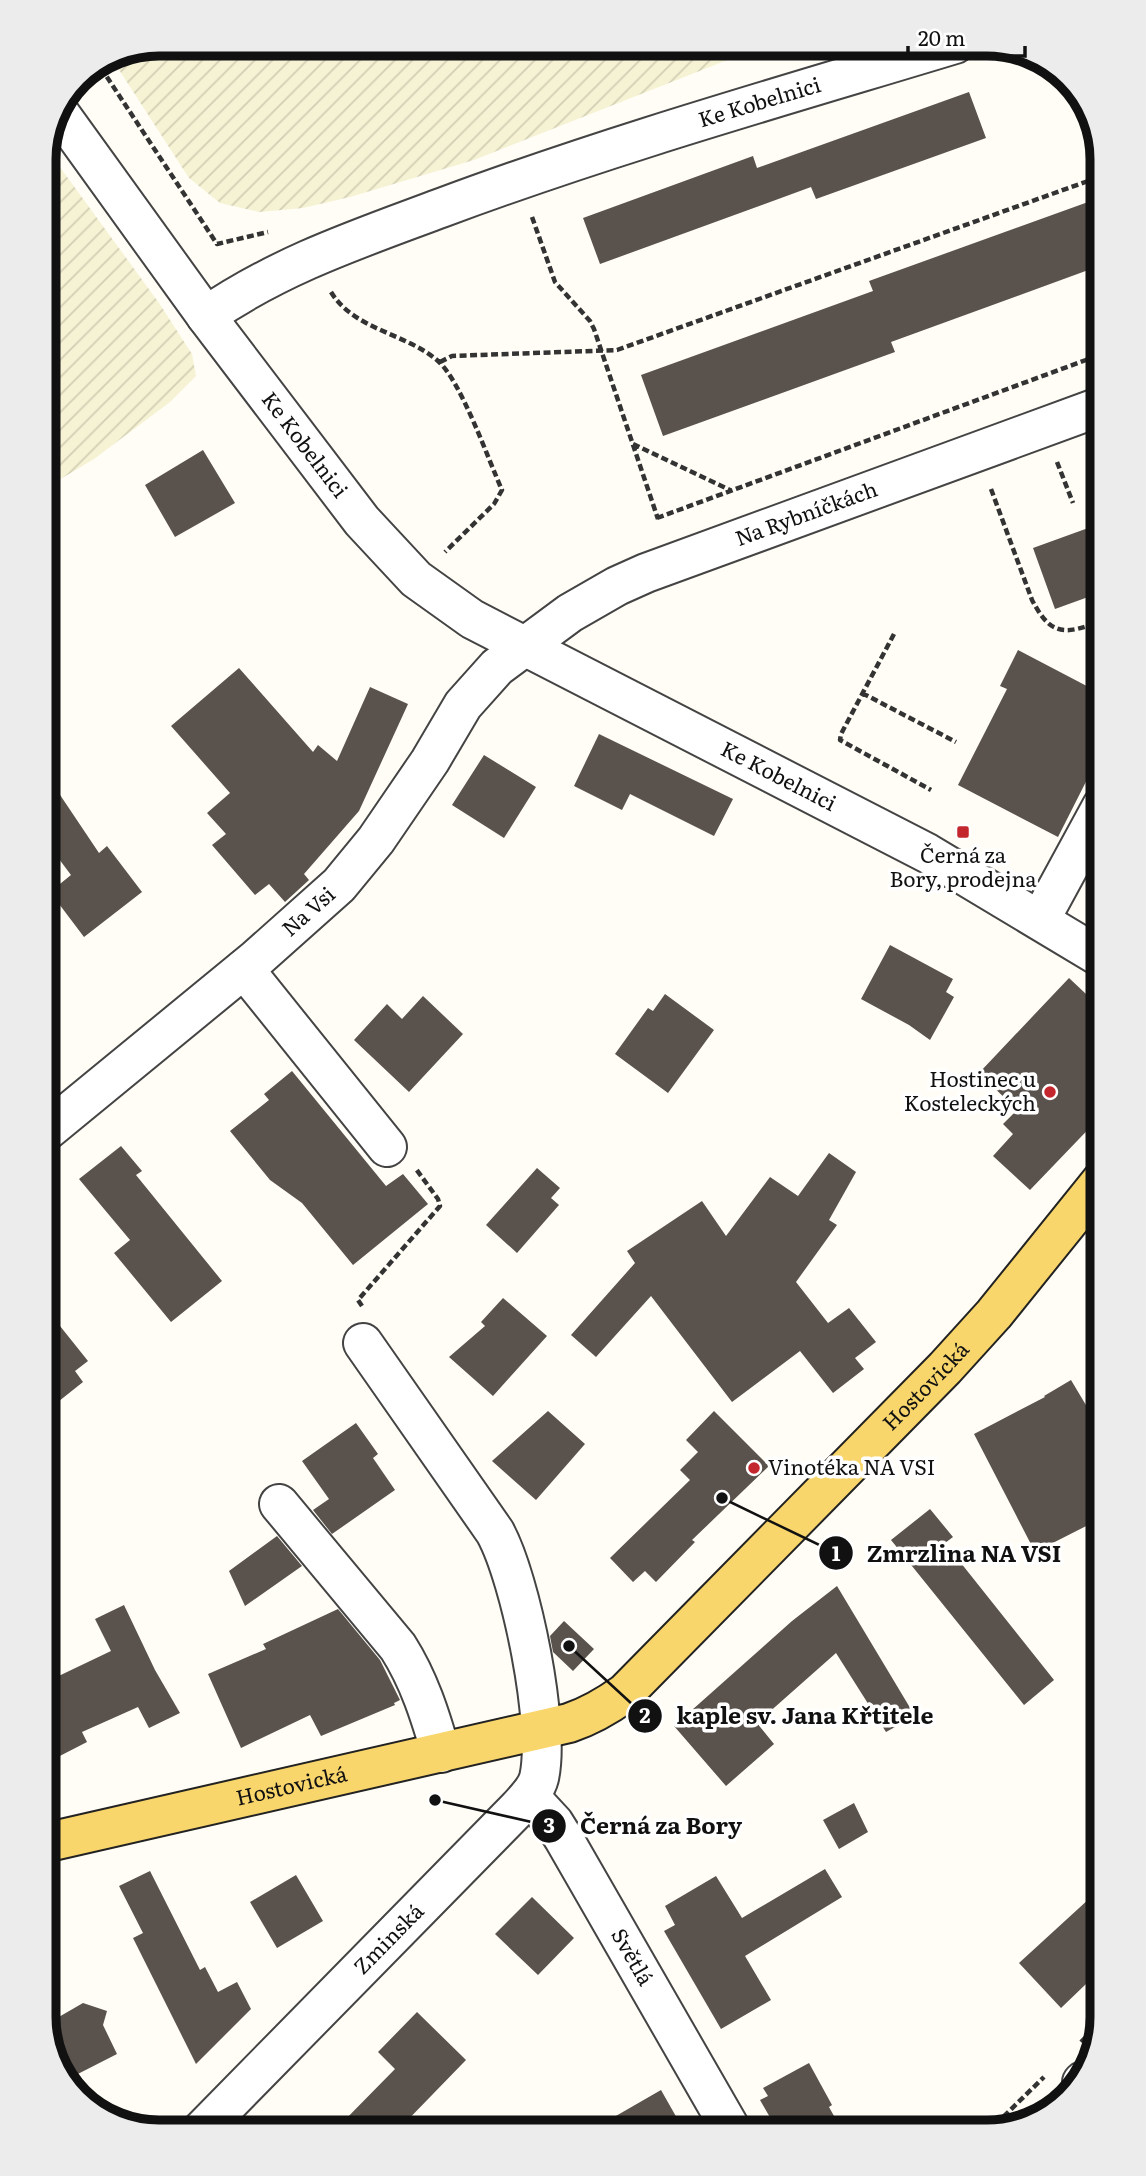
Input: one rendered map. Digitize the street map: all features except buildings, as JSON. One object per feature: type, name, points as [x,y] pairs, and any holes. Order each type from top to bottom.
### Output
[{"type":"main road","name":"Hostovická","points":[[56,1840],[540,1730],[591,1715],[625,1693],[945,1368],[995,1314],[1090,1195]]},
{"type":"street","name":"Ke Kobelnici","points":[[917,56],[519,179],[315,255],[237,295],[206,316],[362,521],[416,579],[472,619],[927,853],[1090,951]]},
{"type":"street","points":[[64,120],[206,316]]},
{"type":"street","name":"Na Rybníčkách","points":[[523,646],[570,613],[617,586],[1090,410]]},
{"type":"street","name":"Na Vsi","points":[[56,1122],[244,969],[339,885],[376,840],[430,761],[463,705],[497,667],[523,646]]},
{"type":"street","points":[[1040,920],[1090,828]]},
{"type":"street","points":[[244,969],[387,1147]]},
{"type":"street","points":[[364,1326],[502,1546],[522,1606],[540,1730]]},
{"type":"street","points":[[279,1504],[409,1663],[424,1697],[441,1753]]},
{"type":"street","name":"Zminská","points":[[212,2120],[529,1796],[538,1782],[541,1762],[540,1730]]},
{"type":"street","name":"Světlá","points":[[529,1796],[554,1823],[564,1839],[726,2120]]},
{"type":"path","points":[[104,72],[217,244],[279,230]]},
{"type":"path","points":[[519,179],[555,282],[590,321],[673,564]]},
{"type":"path","points":[[440,362],[452,356],[617,350],[1090,180]]},
{"type":"path","points":[[315,255],[326,285],[336,301],[349,313],[425,351],[440,362],[455,382],[502,490],[495,504],[416,579]]},
{"type":"path","points":[[657,518],[1090,357]]},
{"type":"path","points":[[633,444],[731,491]]},
{"type":"path","points":[[1006,527],[1032,600],[1049,625],[1065,631],[1090,625]]},
{"type":"path","points":[[894,635],[840,740],[931,790]]},
{"type":"path","points":[[862,693],[956,742]]},
{"type":"path","points":[[364,1326],[358,1300],[440,1206],[435,1193],[400,1149],[387,1147]]},
{"type":"shaded area","points":[[159,56],[739,56],[474,160],[350,197],[303,208],[259,212],[220,203],[189,178],[116,66],[139,58]]},
{"type":"shaded area","points":[[56,162],[159,303],[192,354],[196,376],[170,402],[94,459],[56,482]]},
{"type":"place","name":"Černá za Bory, prodejna","points":[[963,832]]},
{"type":"place","name":"Hostinec u Kosteleckých","points":[[1050,1092]]},
{"type":"place","name":"Vinotéka NA VSI","points":[[754,1468]]},
{"type":"place","name":"Zmrzlina NA VSI","points":[[722,1498]]},
{"type":"place","name":"kaple sv. Jana Křtitele","points":[[569,1646]]},
{"type":"place","name":"Černá za Bory","points":[[435,1800]]}]
